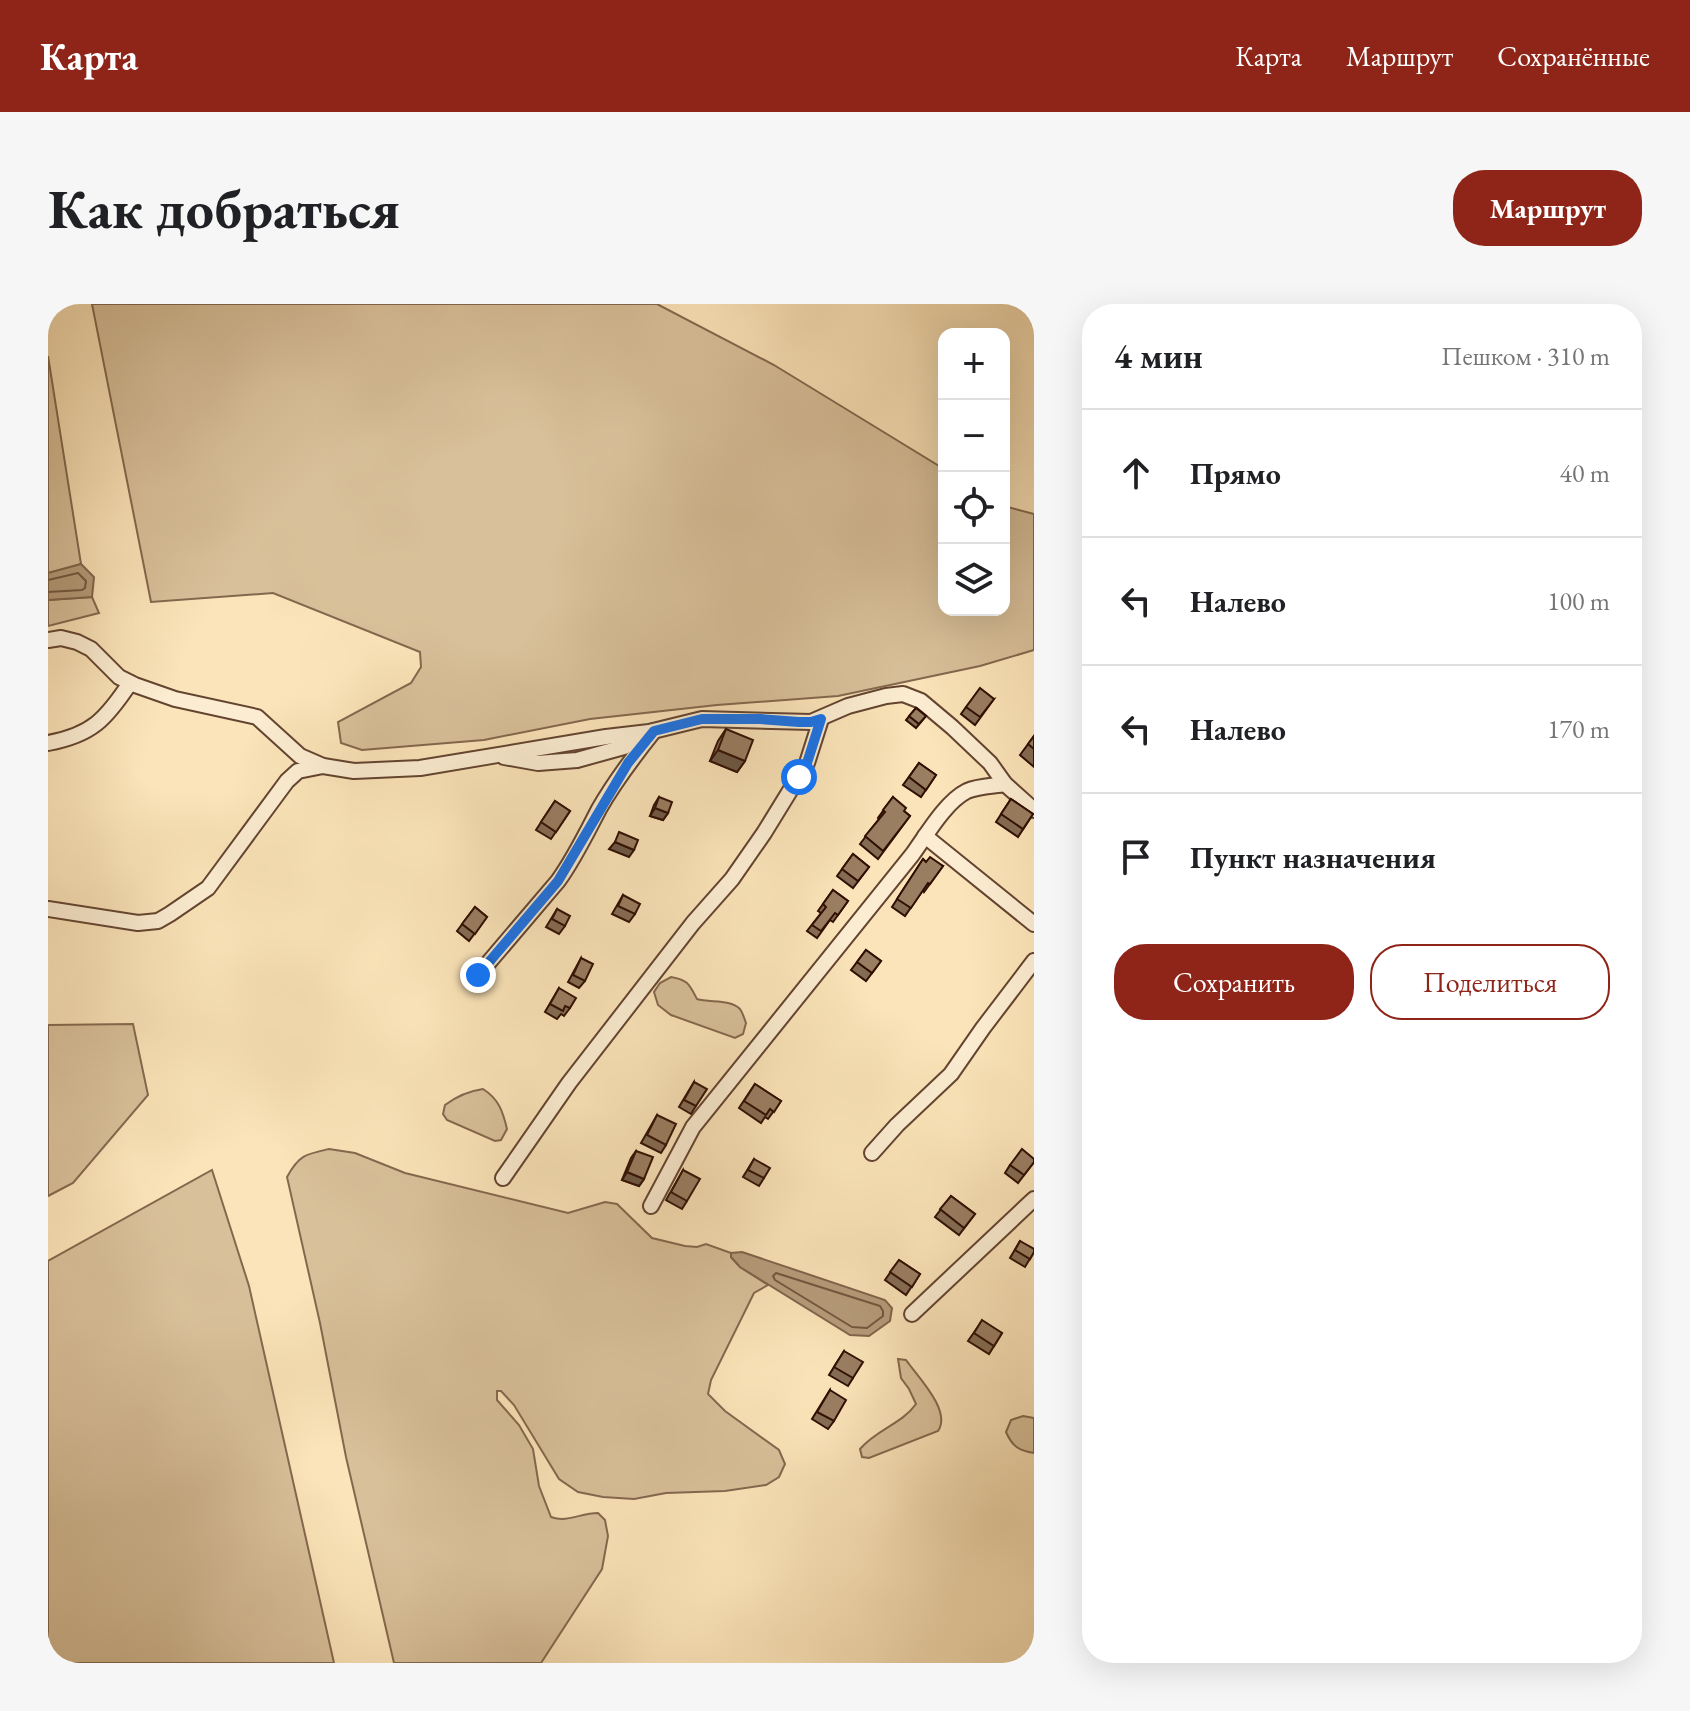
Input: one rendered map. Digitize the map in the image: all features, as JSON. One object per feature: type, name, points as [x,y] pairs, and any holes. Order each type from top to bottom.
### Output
[{"type":"street","points":[[48,640],[61,638],[91,649],[119,677],[130,683],[175,699],[257,717],[300,756],[323,766],[354,771],[420,768],[651,732],[702,719],[811,722],[848,706],[903,694],[921,701],[952,727],[1034,810]]},
{"type":"street","points":[[48,743],[71,739],[89,730],[116,705],[130,683]]},
{"type":"street","points":[[503,1178],[569,1083],[693,923],[732,879],[807,763],[821,719]]},
{"type":"street","points":[[478,975],[558,881],[628,763],[651,732]]},
{"type":"street","points":[[48,909],[138,923],[158,921],[208,888],[287,781],[298,771],[323,766]]},
{"type":"street","points":[[651,1206],[693,1127],[941,814],[959,796],[977,788],[1005,784]]},
{"type":"street","points":[[925,836],[1034,924]]},
{"type":"street","points":[[872,1153],[951,1074],[1034,961]]},
{"type":"street","points":[[912,1314],[1034,1199]]},
{"type":"shaded area","points":[[92,304],[657,304],[774,365],[938,465],[938,616],[1010,616],[1010,508],[1034,514],[1034,650],[980,666],[838,696],[590,719],[484,740],[362,750],[341,743],[338,722],[411,683],[421,667],[420,652],[273,593],[151,602]]},
{"type":"shaded area","points":[[48,356],[81,564],[48,573]]},
{"type":"shaded area","points":[[92,597],[99,613],[48,626],[48,600]]},
{"type":"shaded area","points":[[671,977],[687,984],[697,999],[725,1002],[740,1009],[746,1023],[743,1034],[735,1038],[671,1015],[658,1005],[654,992],[660,983]]},
{"type":"shaded area","points":[[133,1024],[148,1095],[73,1183],[48,1196],[48,1025]]},
{"type":"shaded area","points":[[483,1089],[500,1106],[504,1117],[507,1129],[501,1140],[495,1141],[447,1120],[443,1114],[445,1105],[463,1094]]},
{"type":"shaded area","points":[[329,1149],[355,1153],[405,1173],[568,1213],[605,1202],[617,1204],[652,1238],[685,1246],[706,1244],[731,1253],[740,1267],[768,1285],[754,1293],[711,1380],[708,1394],[725,1411],[779,1450],[785,1464],[779,1477],[766,1485],[725,1491],[666,1493],[634,1499],[578,1492],[559,1479],[514,1405],[501,1391],[497,1391],[497,1400],[519,1425],[533,1449],[539,1486],[551,1517],[563,1519],[598,1513],[605,1520],[608,1536],[602,1569],[541,1663],[394,1663],[346,1457],[287,1177],[304,1157]]},
{"type":"shaded area","points":[[212,1170],[249,1286],[334,1663],[48,1663],[48,1261]]},
{"type":"shaded area","points":[[898,1359],[906,1360],[932,1394],[941,1414],[941,1423],[938,1431],[869,1458],[862,1457],[860,1449],[867,1442],[904,1417],[916,1404],[901,1378]]},
{"type":"shaded area","points":[[1023,1416],[1034,1418],[1034,1453],[1017,1447],[1006,1432],[1011,1420]]},
{"type":"water","points":[[81,564],[94,577],[92,597],[48,600],[48,573]]},
{"type":"water","points":[[742,1252],[885,1300],[892,1308],[890,1321],[869,1336],[850,1335],[740,1267],[731,1253]]},
{"type":"building","points":[[980,688],[994,699],[980,717],[966,707]]},
{"type":"building","points":[[916,708],[926,716],[919,724],[909,716]]},
{"type":"building","points":[[726,729],[753,740],[745,761],[718,750]]},
{"type":"building","points":[[919,763],[936,775],[926,790],[909,777]]},
{"type":"building","points":[[659,797],[672,802],[668,813],[655,808]]},
{"type":"building","points":[[893,797],[910,816],[883,851],[865,836]]},
{"type":"building","points":[[1011,799],[1033,814],[1023,829],[1001,814]]},
{"type":"building","points":[[555,801],[570,811],[556,832],[541,822]]},
{"type":"building","points":[[619,832],[638,840],[634,850],[615,842]]},
{"type":"building","points":[[853,854],[869,867],[858,881],[842,869]]},
{"type":"building","points":[[930,857],[943,866],[911,908],[897,899],[923,859],[926,862]]},
{"type":"building","points":[[833,890],[848,901],[821,931],[812,925],[826,907],[823,904]]},
{"type":"building","points":[[623,895],[640,904],[635,914],[618,906]]},
{"type":"building","points":[[475,907],[487,917],[475,934],[462,924]]},
{"type":"building","points":[[557,909],[570,916],[565,926],[552,919]]},
{"type":"building","points":[[866,950],[881,961],[872,973],[857,962]]},
{"type":"building","points":[[581,958],[593,964],[585,981],[573,975]]},
{"type":"building","points":[[559,988],[576,998],[570,1008],[565,1006],[563,1011],[550,1004]]},
{"type":"building","points":[[694,1082],[707,1089],[696,1106],[684,1100]]},
{"type":"building","points":[[755,1084],[781,1101],[774,1112],[770,1109],[766,1115],[744,1101]]},
{"type":"building","points":[[657,1115],[676,1124],[666,1145],[647,1135]]},
{"type":"building","points":[[1022,1149],[1034,1159],[1024,1175],[1010,1165]]},
{"type":"building","points":[[636,1151],[653,1157],[644,1179],[627,1172]]},
{"type":"building","points":[[754,1159],[770,1168],[764,1178],[748,1170]]},
{"type":"building","points":[[683,1170],[700,1179],[687,1201],[671,1192]]},
{"type":"building","points":[[951,1196],[975,1214],[964,1228],[940,1209]]},
{"type":"building","points":[[1020,1241],[1034,1249],[1030,1259],[1015,1250]]},
{"type":"building","points":[[899,1260],[920,1274],[912,1287],[890,1272]]},
{"type":"building","points":[[982,1320],[1002,1333],[994,1346],[974,1333]]},
{"type":"building","points":[[844,1351],[863,1362],[853,1378],[834,1367]]},
{"type":"building","points":[[830,1390],[846,1400],[834,1421],[817,1412]]},
{"type":"route","points":[[478,975],[558,881],[628,763],[654,731],[702,719],[811,722],[821,719],[807,763],[799,777]]}]
